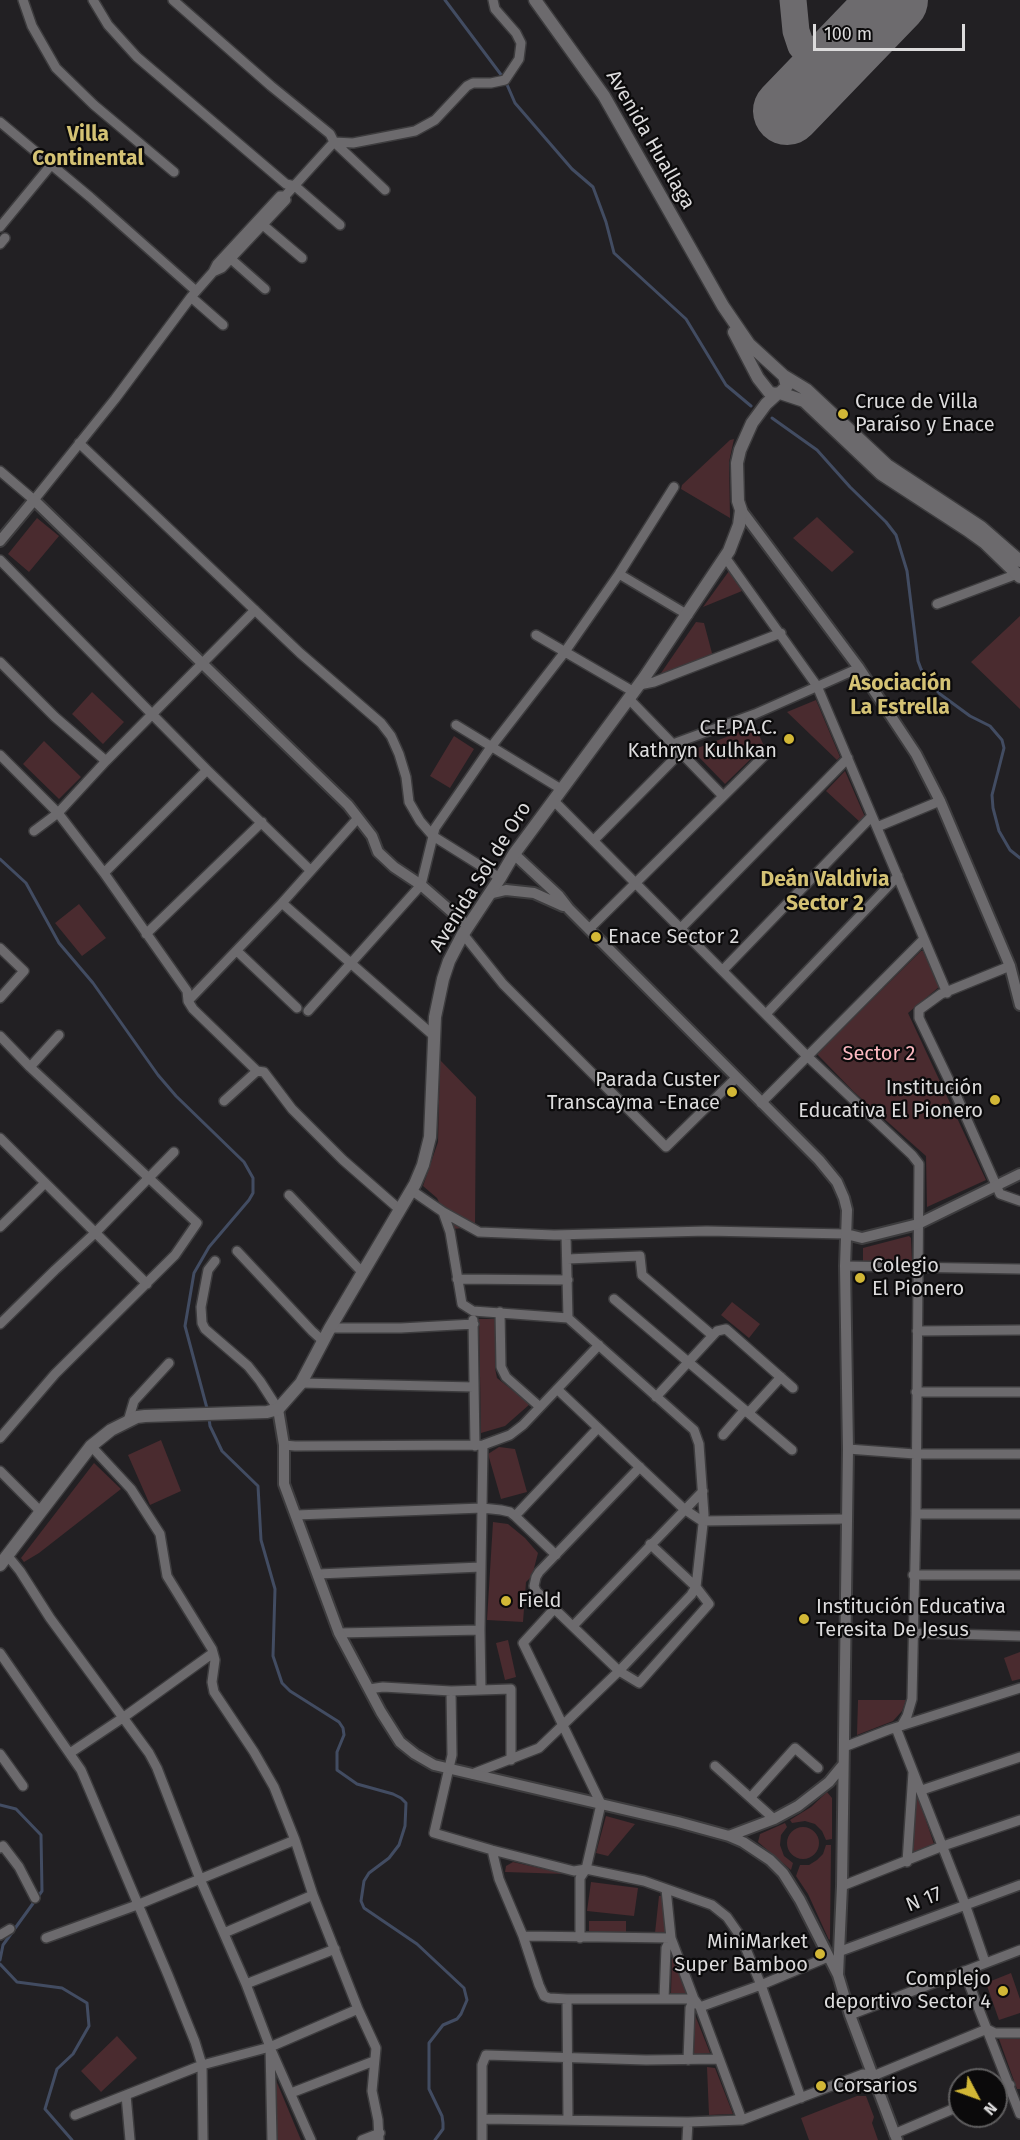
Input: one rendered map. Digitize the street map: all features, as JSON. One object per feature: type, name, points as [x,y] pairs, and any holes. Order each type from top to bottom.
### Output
[{"type":"main road","name":"Avenida Huallaga","points":[[535,0],[604,96],[723,306],[749,344],[783,375],[807,390],[886,465],[981,527],[1020,561]]},
{"type":"main road","name":"Avenida Huallaga","points":[[723,306],[738,341],[758,378],[772,391]]},
{"type":"main road","points":[[772,391],[786,386],[783,375],[777,372],[765,379],[772,391],[804,401],[881,474],[985,543],[1019,575]]},
{"type":"main road","name":"Avenida Sol de Oro","points":[[278,1409],[301,1383],[423,1165],[430,1137],[435,1017],[449,961],[465,930],[514,854],[634,692],[725,557],[739,525],[741,510],[738,501],[737,463],[740,450],[752,423],[766,404],[772,391]]},
{"type":"main road","points":[[4,1560],[91,1446],[111,1430],[137,1417],[258,1413],[278,1409]]},
{"type":"street","points":[[23,0],[32,26],[56,68],[94,105],[174,172]]},
{"type":"street","points":[[93,0],[108,25],[136,57],[286,184],[295,186],[340,225]]},
{"type":"street","points":[[173,0],[330,134],[334,142],[385,190]]},
{"type":"street","points":[[334,142],[353,143],[414,130],[435,120],[467,86],[473,83],[505,80],[519,59],[521,43],[516,33],[495,9],[493,0]]},
{"type":"street","points":[[0,122],[90,197],[194,294],[223,325]]},
{"type":"street","points":[[0,541],[115,399],[217,264],[280,196],[285,196],[295,186],[334,142]]},
{"type":"street","points":[[0,227],[51,165]]},
{"type":"street","points":[[213,272],[222,268],[231,259],[286,200],[285,196]]},
{"type":"street","points":[[263,225],[302,258]]},
{"type":"street","points":[[231,259],[265,289]]},
{"type":"street","points":[[80,443],[255,610],[381,723],[391,736],[399,754],[406,777],[409,802],[420,821],[433,836],[500,878]]},
{"type":"street","points":[[0,471],[34,500],[348,805],[372,836],[378,852],[394,867],[421,885],[465,930],[503,984],[666,1147],[736,1078]]},
{"type":"street","points":[[308,1011],[421,885],[435,828],[491,747],[564,653],[619,574],[674,487]]},
{"type":"street","points":[[741,510],[859,668],[915,754],[940,801],[1010,966],[1020,1005]]},
{"type":"street","points":[[725,557],[817,686],[947,993]]},
{"type":"street","points":[[0,560],[152,715],[310,870]]},
{"type":"street","points":[[619,574],[688,615]]},
{"type":"street","points":[[937,604],[1019,575]]},
{"type":"street","points":[[34,831],[58,813],[255,610]]},
{"type":"street","points":[[634,692],[654,682],[781,633]]},
{"type":"street","points":[[536,635],[634,692],[673,744],[723,796]]},
{"type":"street","points":[[0,662],[55,717],[106,762]]},
{"type":"street","points":[[673,744],[755,714],[859,668]]},
{"type":"street","points":[[456,725],[561,789]]},
{"type":"street","points":[[589,929],[769,751]]},
{"type":"street","points":[[594,840],[681,752]]},
{"type":"street","points":[[0,755],[58,813],[104,873],[187,992],[192,1009],[257,1071],[264,1072],[292,1109],[343,1160],[399,1209]]},
{"type":"street","points":[[681,928],[848,758]]},
{"type":"street","points":[[104,873],[207,770]]},
{"type":"street","points":[[553,800],[808,1057],[917,1160],[919,1168],[916,1514],[912,1699],[907,1716],[899,1726]]},
{"type":"street","points":[[877,827],[940,801]]},
{"type":"street","points":[[723,970],[872,816]]},
{"type":"street","points":[[188,1001],[282,903],[358,818]]},
{"type":"street","points":[[146,934],[262,822]]},
{"type":"street","points":[[514,854],[559,896],[569,909],[819,1160],[840,1189],[847,1210],[845,1266],[848,1449],[841,1951],[838,1975]]},
{"type":"street","points":[[766,1014],[898,876]]},
{"type":"street","points":[[489,894],[506,890],[534,893],[569,909]]},
{"type":"street","points":[[282,903],[434,1036]]},
{"type":"street","points":[[761,1103],[924,939]]},
{"type":"street","points":[[0,948],[24,971],[0,999]]},
{"type":"street","points":[[237,951],[297,1008]]},
{"type":"street","points":[[1010,966],[925,1005],[919,1010],[919,1018],[1000,1194],[1020,1200]]},
{"type":"street","points":[[30,1067],[59,1035]]},
{"type":"street","points":[[0,1036],[30,1067],[197,1223],[175,1255],[55,1374],[0,1438]]},
{"type":"street","points":[[224,1101],[257,1071]]},
{"type":"street","points":[[0,1138],[147,1284]]},
{"type":"street","points":[[0,1324],[95,1233],[174,1152]]},
{"type":"street","points":[[411,1190],[443,1212],[479,1232],[566,1236],[707,1231],[846,1234],[862,1238],[918,1224],[1020,1174]]},
{"type":"street","points":[[0,1227],[45,1183]]},
{"type":"street","points":[[289,1195],[362,1272]]},
{"type":"street","points":[[443,1212],[450,1232],[462,1304],[473,1311],[568,1318],[694,1430],[699,1443],[703,1491],[704,1515],[696,1587],[619,1671],[539,1748],[472,1774]]},
{"type":"street","points":[[566,1236],[568,1318]]},
{"type":"street","points":[[237,1251],[323,1341]]},
{"type":"street","points":[[567,1259],[640,1256],[642,1275],[712,1335]]},
{"type":"street","points":[[215,1262],[208,1270],[201,1307],[202,1323],[205,1329],[248,1366],[278,1409],[284,1445],[284,1484],[339,1633],[389,1727],[400,1742],[434,1765],[729,1836],[753,1848],[783,1873],[800,1900],[838,1975],[850,2015],[896,2137],[948,2112]]},
{"type":"street","points":[[845,1266],[1020,1269]]},
{"type":"street","points":[[457,1279],[568,1280]]},
{"type":"street","points":[[614,1299],[792,1450]]},
{"type":"street","points":[[473,1311],[474,1387],[482,1508],[480,1630],[482,1690]]},
{"type":"street","points":[[500,1312],[501,1367],[506,1377],[540,1407]]},
{"type":"street","points":[[330,1328],[401,1328],[474,1324]]},
{"type":"street","points":[[656,1397],[712,1335],[726,1329],[793,1388]]},
{"type":"street","points":[[917,1331],[1020,1330]]},
{"type":"street","points":[[284,1445],[479,1446],[510,1435],[523,1425],[599,1345]]},
{"type":"street","points":[[128,1421],[134,1401],[169,1363]]},
{"type":"street","points":[[723,1435],[742,1413],[747,1413],[781,1377]]},
{"type":"street","points":[[301,1383],[474,1387]]},
{"type":"street","points":[[556,1389],[684,1509],[702,1521],[846,1519]]},
{"type":"street","points":[[916,1392],[1020,1392]]},
{"type":"street","points":[[515,1516],[598,1428]]},
{"type":"street","points":[[91,1446],[131,1489],[160,1534],[166,1576],[213,1653],[215,1660],[212,1682],[214,1692],[274,1787],[296,1840],[313,1895],[376,2048],[372,2091],[379,2137],[362,2140]]},
{"type":"street","points":[[848,1449],[915,1454],[1020,1454]]},
{"type":"street","points":[[640,1467],[536,1577],[534,1586],[536,1591],[619,1671],[639,1683],[710,1604],[696,1587],[650,1544]]},
{"type":"street","points":[[0,1471],[40,1511]]},
{"type":"street","points":[[573,1626],[703,1491]]},
{"type":"street","points":[[296,1515],[482,1508],[501,1510],[515,1516],[556,1555]]},
{"type":"street","points":[[916,1514],[1020,1514]]},
{"type":"street","points":[[4,1560],[20,1571],[50,1618],[150,1753],[270,2047],[311,2140]]},
{"type":"street","points":[[318,1574],[481,1567]]},
{"type":"street","points":[[914,1575],[1020,1575]]},
{"type":"street","points":[[555,1608],[523,1643],[601,1804],[586,1869],[580,1878],[580,1938]]},
{"type":"street","points":[[339,1633],[480,1630]]},
{"type":"street","points":[[913,1633],[1020,1636]]},
{"type":"street","points":[[0,1653],[70,1753],[89,1788],[195,2042],[202,2065],[203,2140]]},
{"type":"street","points":[[70,1753],[213,1653]]},
{"type":"street","points":[[369,1689],[383,1687],[451,1691],[511,1689],[511,1760]]},
{"type":"street","points":[[844,1747],[899,1726],[1020,1688]]},
{"type":"street","points":[[451,1691],[452,1755],[434,1833],[574,1871],[586,1869],[644,1881],[712,1905],[727,1917],[741,1937],[761,1985],[801,2098]]},
{"type":"street","points":[[899,1726],[985,1962]]},
{"type":"street","points":[[751,1797],[795,1748],[818,1768]]},
{"type":"street","points":[[0,1754],[23,1786]]},
{"type":"street","points":[[922,1790],[1020,1757]]},
{"type":"street","points":[[729,1836],[774,1819],[798,1806],[829,1782],[843,1765]]},
{"type":"street","points":[[716,1766],[774,1819]]},
{"type":"street","points":[[907,1862],[913,1769]]},
{"type":"street","points":[[842,1886],[943,1846],[1020,1820]]},
{"type":"street","points":[[46,1938],[137,1905],[296,1840]]},
{"type":"street","points":[[0,1848],[3,1846],[19,1867],[35,1898]]},
{"type":"street","points":[[492,1850],[499,1879],[523,1936],[541,1991],[549,1998],[664,1999],[697,2003]]},
{"type":"street","name":"N 17","points":[[841,1951],[1020,1885]]},
{"type":"street","points":[[666,1889],[671,1938],[742,2120]]},
{"type":"street","points":[[224,1933],[313,1895]]},
{"type":"street","points":[[0,1935],[10,1929]]},
{"type":"street","points":[[523,1936],[671,1938]]},
{"type":"street","points":[[664,1999],[666,1948],[671,1938]]},
{"type":"street","points":[[246,1984],[335,1949]]},
{"type":"street","points":[[850,2015],[1020,1950]]},
{"type":"street","points":[[688,2060],[690,2008],[697,2003],[761,1985],[828,1957]]},
{"type":"street","points":[[964,1971],[1014,2092],[1020,2114]]},
{"type":"street","points":[[567,1999],[568,2120]]},
{"type":"street","points":[[75,2115],[202,2065],[270,2047],[358,2009]]},
{"type":"street","points":[[483,2119],[688,2122],[742,2120],[864,2074],[873,2076],[987,2029],[995,2032],[1020,2033]]},
{"type":"street","points":[[270,2047],[272,2140]]},
{"type":"street","points":[[482,2140],[482,2065],[486,2055],[718,2059]]},
{"type":"street","points":[[291,2093],[374,2061]]},
{"type":"street","points":[[126,2095],[130,2140]]},
{"type":"street","points":[[687,2140],[688,2122]]},
{"type":"green space","points":[[734,439],[729,462],[730,518],[681,489],[682,485],[730,440]]},
{"type":"green space","points":[[817,517],[854,552],[832,572],[793,538]]},
{"type":"green space","points":[[37,518],[59,536],[29,572],[8,554]]},
{"type":"green space","points":[[729,571],[742,591],[703,607]]},
{"type":"green space","points":[[1020,616],[1020,709],[971,662]]},
{"type":"green space","points":[[696,622],[704,623],[713,657],[659,676]]},
{"type":"green space","points":[[92,692],[124,722],[103,744],[72,714]]},
{"type":"green space","points":[[816,700],[840,757],[837,760],[787,712]]},
{"type":"green space","points":[[755,726],[764,746],[725,784],[695,753],[695,749]]},
{"type":"green space","points":[[454,736],[474,749],[450,788],[430,776]]},
{"type":"green space","points":[[44,741],[81,777],[59,799],[23,764]]},
{"type":"green space","points":[[845,771],[865,817],[860,822],[826,791]]},
{"type":"green space","points":[[79,904],[106,938],[82,956],[55,923]]},
{"type":"green space","name":"Sector 2","points":[[921,951],[939,987],[908,1013],[986,1180],[927,1207],[926,1156],[854,1092],[817,1054]]},
{"type":"green space","points":[[440,1060],[476,1097],[475,1227],[452,1229],[437,1198],[423,1186],[438,1142]]},
{"type":"green space","points":[[909,1236],[912,1261],[863,1262],[863,1248]]},
{"type":"green space","points":[[732,1302],[760,1324],[749,1338],[721,1315]]},
{"type":"green space","points":[[479,1319],[495,1319],[497,1378],[530,1404],[505,1426],[481,1433]]},
{"type":"green space","points":[[161,1440],[181,1491],[150,1505],[128,1455]]},
{"type":"green space","points":[[499,1447],[515,1449],[527,1492],[501,1499],[488,1454]]},
{"type":"green space","points":[[94,1463],[121,1489],[39,1553],[24,1562],[21,1558]]},
{"type":"green space","points":[[493,1522],[508,1524],[538,1553],[532,1576],[526,1582],[523,1622],[487,1620]]},
{"type":"green space","points":[[508,1640],[516,1677],[505,1680],[496,1643]]},
{"type":"green space","points":[[1020,1652],[1020,1679],[1012,1681],[1004,1658]]},
{"type":"green space","points":[[858,1700],[906,1700],[902,1711],[893,1721],[857,1735]]},
{"type":"green space","points":[[827,1792],[832,1798],[832,1839],[826,1840],[822,1831],[815,1824],[805,1821],[792,1823],[790,1820],[811,1807]]},
{"type":"green space","points":[[918,1797],[934,1844],[913,1853],[915,1798]]},
{"type":"green space","points":[[606,1816],[635,1824],[608,1856],[596,1853]]},
{"type":"green space","points":[[785,1823],[787,1827],[781,1835],[780,1845],[784,1856],[793,1863],[791,1870],[758,1842],[760,1834]]},
{"type":"green space","points":[[803,1827],[814,1832],[819,1843],[814,1854],[803,1859],[792,1854],[787,1843],[792,1832]]},
{"type":"green space","points":[[826,1845],[831,1845],[829,1940],[808,1894],[796,1876],[800,1865],[809,1865],[817,1860],[823,1854]]},
{"type":"green space","points":[[513,1862],[566,1874],[505,1872],[506,1866]]},
{"type":"green space","points":[[591,1882],[638,1888],[634,1916],[587,1911]]},
{"type":"green space","points":[[659,1896],[662,1896],[666,1933],[655,1933]]},
{"type":"green space","points":[[589,1921],[626,1921],[626,1932],[589,1932]]},
{"type":"green space","points":[[672,1955],[686,1993],[671,1993]]},
{"type":"green space","name":"Complejo deportivo Sector 4","points":[[1011,1973],[1020,1999],[1020,2013],[999,2020],[986,1983]]},
{"type":"green space","points":[[695,2015],[710,2053],[694,2054]]},
{"type":"green space","points":[[117,2036],[137,2058],[101,2092],[81,2071]]},
{"type":"green space","points":[[999,2039],[1020,2039],[1020,2089],[1017,2089]]},
{"type":"green space","points":[[707,2067],[715,2068],[733,2114],[709,2115]]},
{"type":"green space","points":[[273,2073],[301,2140],[276,2140]]},
{"type":"green space","points":[[857,2096],[866,2096],[874,2117],[872,2123],[878,2140],[809,2140],[801,2118]]},
{"type":"waterway","points":[[445,0],[505,80],[515,103],[572,169],[593,187],[614,253],[686,319],[726,385],[751,406]]},
{"type":"waterway","points":[[772,418],[817,450],[896,535],[907,571],[918,661],[921,669],[927,680],[940,694],[970,716],[990,726],[1002,740],[1004,748],[992,795],[993,808],[999,831],[1010,850],[1020,858]]},
{"type":"waterway","points":[[0,859],[26,883],[59,943],[93,983],[158,1075],[176,1096],[244,1162],[253,1178],[253,1193],[249,1200],[209,1247],[194,1273],[185,1326],[208,1412]]},
{"type":"waterway","points":[[209,1418],[210,1426],[222,1451],[258,1486],[261,1540],[275,1589],[273,1656],[282,1683],[290,1691],[339,1722],[343,1728],[344,1735],[337,1752],[337,1770],[357,1784],[393,1794],[406,1803],[405,1826],[399,1845],[389,1858],[369,1873],[364,1881],[361,1901],[364,1908],[417,1944],[464,1988],[467,2000],[461,2014],[457,2019],[443,2025],[429,2043],[429,2089],[443,2123],[443,2129],[435,2140]]},
{"type":"waterway","points":[[0,1805],[16,1809],[41,1835],[42,1891],[3,1945],[0,1960]]},
{"type":"waterway","points":[[0,1964],[17,1982],[62,1988],[87,2003],[89,2026],[73,2054],[57,2069],[45,2109],[72,2140]]},
{"type":"taxiway","points":[[793,0],[796,31],[801,46],[810,55],[818,58],[828,59],[843,52]]},
{"type":"runway","points":[[787,111],[894,0]]},
{"type":"place","name":"Cruce de Villa Paraíso y Enace","points":[[843,414]]},
{"type":"place","name":"C.E.P.A.C. Kathryn Kulhkan","points":[[789,739]]},
{"type":"place","name":"Enace Sector 2","points":[[596,937]]},
{"type":"place","name":"Parada Custer Transcayma -Enace","points":[[732,1092]]},
{"type":"place","name":"Institución Educativa El Pionero","points":[[995,1100]]},
{"type":"place","name":"Colegio El Pionero","points":[[860,1278]]},
{"type":"place","name":"Field","points":[[506,1601]]},
{"type":"place","name":"Institución Educativa Teresita De Jesus","points":[[804,1619]]},
{"type":"place","name":"MiniMarket Super Bamboo","points":[[820,1954]]},
{"type":"place","name":"Complejo deportivo Sector 4","points":[[1003,1991]]},
{"type":"place","name":"Corsarios","points":[[821,2086]]},
{"type":"district","name":"Villa Continental","points":[[88,147]]},
{"type":"district","name":"Asociación La Estrella","points":[[900,696]]},
{"type":"district","name":"Deán Valdivia Sector 2","points":[[825,892]]}]
